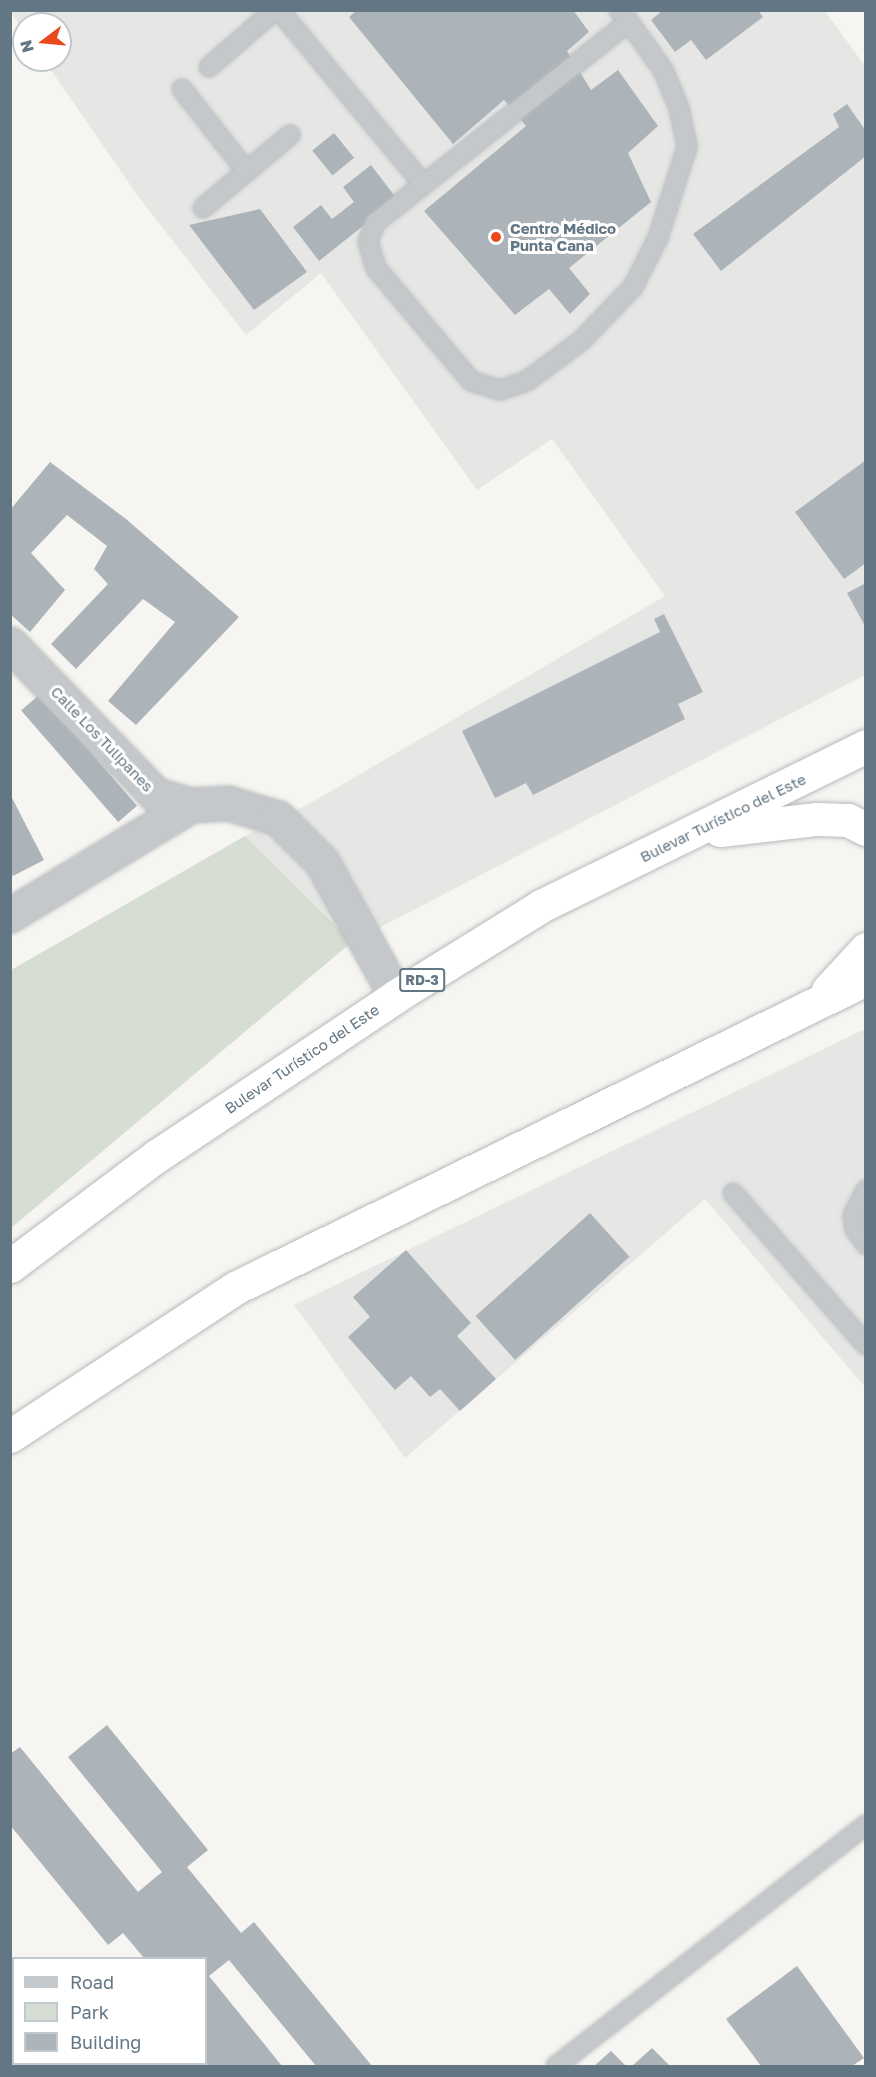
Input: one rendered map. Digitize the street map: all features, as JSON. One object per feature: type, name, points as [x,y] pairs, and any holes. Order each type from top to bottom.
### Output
[{"type":"highway","name":"Bulevar Turístico del Este","points":[[10,1266],[158,1155],[396,996],[541,906],[696,832],[866,746]]},
{"type":"highway","points":[[696,832],[817,819],[848,820],[866,829]]},
{"type":"highway","points":[[815,1005],[866,949]]},
{"type":"highway","points":[[10,1436],[237,1287],[864,983]]},
{"type":"street","name":"Calle Los Tulipanes","points":[[10,644],[156,795],[191,805],[228,803],[278,818],[322,862],[396,996]]},
{"type":"street","points":[[10,915],[191,805]]},
{"type":"lane","points":[[208,67],[277,10],[422,183]]},
{"type":"lane","points":[[624,16],[663,70],[679,108],[687,147],[658,238],[633,287],[581,341],[527,381],[500,390],[471,381],[376,268],[368,242],[375,223],[624,16]]},
{"type":"lane","points":[[182,89],[247,172]]},
{"type":"lane","points":[[203,208],[290,135]]},
{"type":"lane","points":[[866,1190],[854,1215],[855,1230],[866,1245]]},
{"type":"lane","points":[[733,1193],[866,1345]]},
{"type":"lane","points":[[556,2067],[866,1825]]},
{"type":"shaded area","points":[[10,11],[825,11],[865,66],[865,675],[352,942],[245,836],[314,801],[665,596],[552,439],[477,490],[321,273],[246,335],[138,196],[52,72],[72,72],[72,12],[12,12],[12,14]]},
{"type":"shaded area","points":[[865,1029],[865,1387],[705,1199],[405,1458],[294,1305]]},
{"type":"green space","points":[[245,836],[352,942],[11,1228],[11,970]]},
{"type":"building","points":[[357,10],[573,10],[589,32],[567,51],[591,90],[618,70],[658,126],[628,153],[651,202],[569,268],[590,294],[570,314],[549,289],[515,315],[424,211],[526,126],[504,100],[453,144],[349,17]]},
{"type":"building","points":[[663,10],[758,10],[763,17],[706,60],[691,40],[675,52],[651,20]]},
{"type":"building","points":[[847,104],[866,131],[866,156],[721,271],[693,234],[839,127],[833,114]]},
{"type":"building","points":[[334,133],[354,158],[332,175],[312,151]]},
{"type":"building","points":[[371,165],[397,199],[319,261],[293,227],[321,205],[332,219],[354,202],[343,187]]},
{"type":"building","points":[[260,209],[307,272],[254,310],[189,225]]},
{"type":"building","points":[[866,460],[866,563],[844,579],[795,512]]},
{"type":"building","points":[[50,462],[126,519],[239,617],[136,725],[108,701],[175,622],[143,599],[76,669],[51,644],[108,584],[94,569],[107,546],[67,515],[31,553],[65,590],[30,632],[10,614],[10,510]]},
{"type":"building","points":[[866,583],[866,628],[847,593]]},
{"type":"building","points":[[664,614],[703,692],[678,704],[685,719],[533,795],[526,783],[495,798],[462,731],[660,632],[654,619]]},
{"type":"building","points":[[40,694],[137,806],[118,822],[21,710]]},
{"type":"building","points":[[10,794],[44,860],[13,876],[10,871]]},
{"type":"building","points":[[590,1213],[629,1257],[515,1360],[476,1316]]},
{"type":"building","points":[[406,1250],[471,1323],[457,1336],[496,1379],[460,1411],[440,1389],[430,1397],[411,1376],[395,1390],[348,1337],[370,1317],[353,1297]]},
{"type":"building","points":[[107,1725],[208,1850],[187,1867],[241,1933],[254,1922],[372,2066],[316,2066],[229,1960],[209,1976],[282,2066],[206,2066],[207,1957],[143,1957],[123,1933],[108,1945],[10,1825],[10,1754],[20,1747],[138,1892],[162,1872],[68,1757]]},
{"type":"building","points":[[797,1966],[864,2058],[852,2066],[761,2066],[726,2019]]},
{"type":"building","points":[[652,2048],[670,2066],[632,2066]]},
{"type":"building","points":[[611,2051],[626,2066],[594,2066]]},
{"type":"place","name":"Centro Médico Punta Cana","points":[[496,237]]}]
